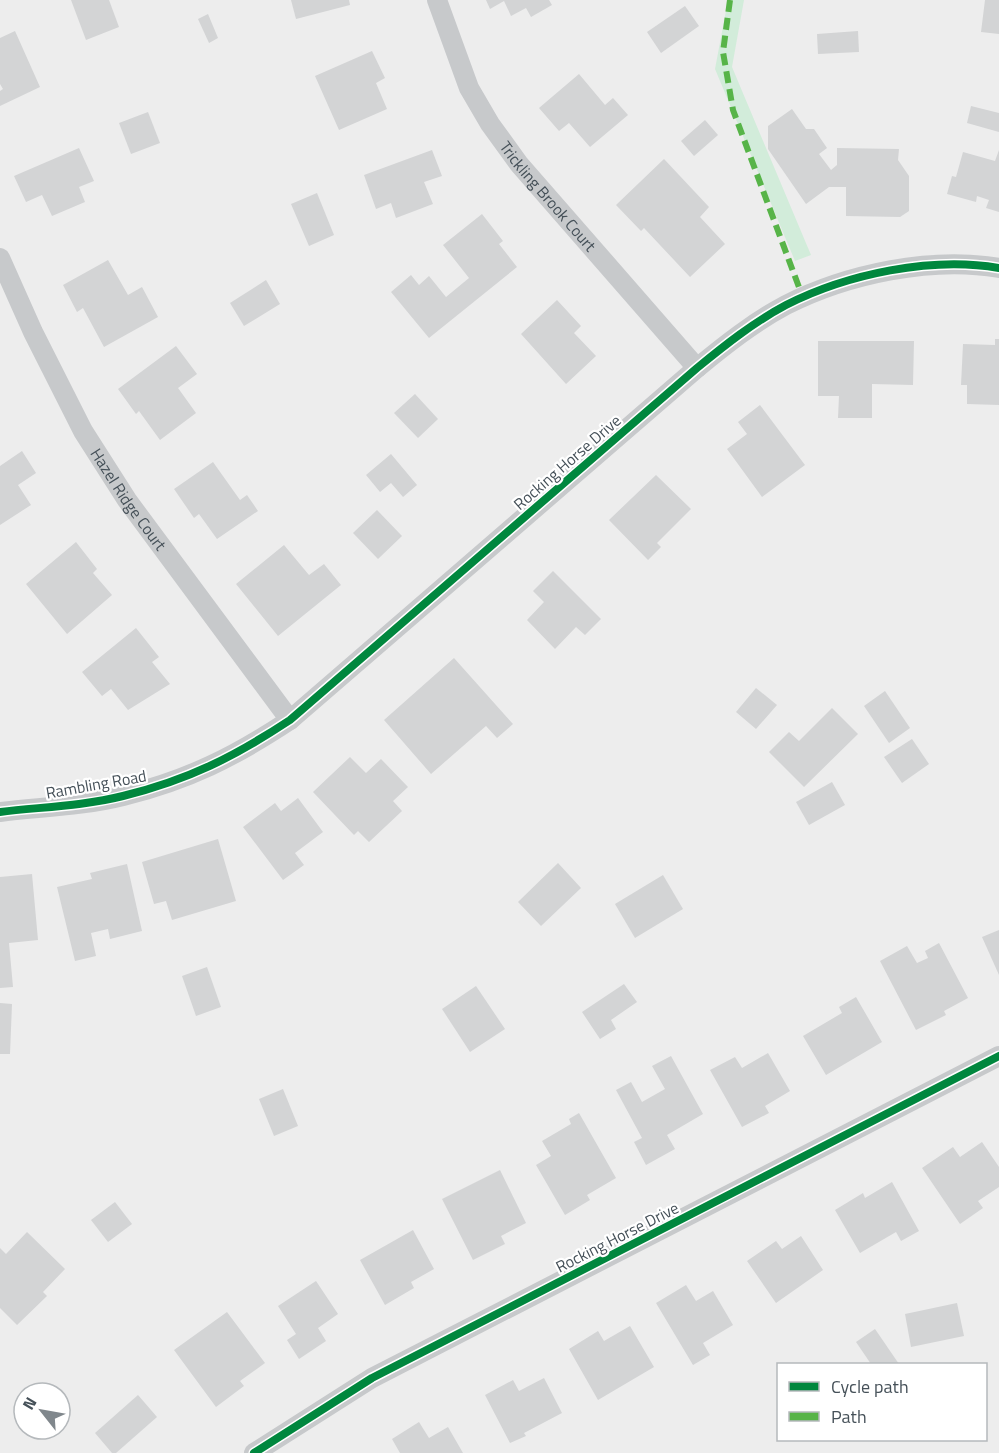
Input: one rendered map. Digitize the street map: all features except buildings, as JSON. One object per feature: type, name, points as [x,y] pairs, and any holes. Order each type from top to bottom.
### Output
[{"type":"street","name":"Trickling Brook Court","points":[[436,0],[469,88],[490,124],[519,164],[697,368]]},
{"type":"street","name":"Hazel Ridge Court","points":[[0,258],[33,332],[83,431],[127,500],[290,720]]},
{"type":"street","name":"Rocking Horse Drive","points":[[195,773],[248,748],[290,720],[697,368],[744,330],[787,305],[836,284],[886,271],[946,265],[999,268]]},
{"type":"street","name":"Rambling Road","points":[[0,812],[121,796],[166,784],[195,773]]},
{"type":"street","name":"Rocking Horse Drive","points":[[254,1453],[372,1378],[999,1056]]},
{"type":"green space","points":[[728,0],[744,0],[732,67],[811,255],[795,261],[715,69]]},
{"type":"marked path","points":[[730,0],[723,52],[733,110],[803,298]]},
{"type":"cycle path","points":[[0,812],[93,802],[147,790],[210,766],[290,720],[697,368],[751,326],[786,305],[836,284],[890,270],[946,264],[999,268]]},
{"type":"cycle path","points":[[254,1453],[372,1378],[999,1056]]}]
